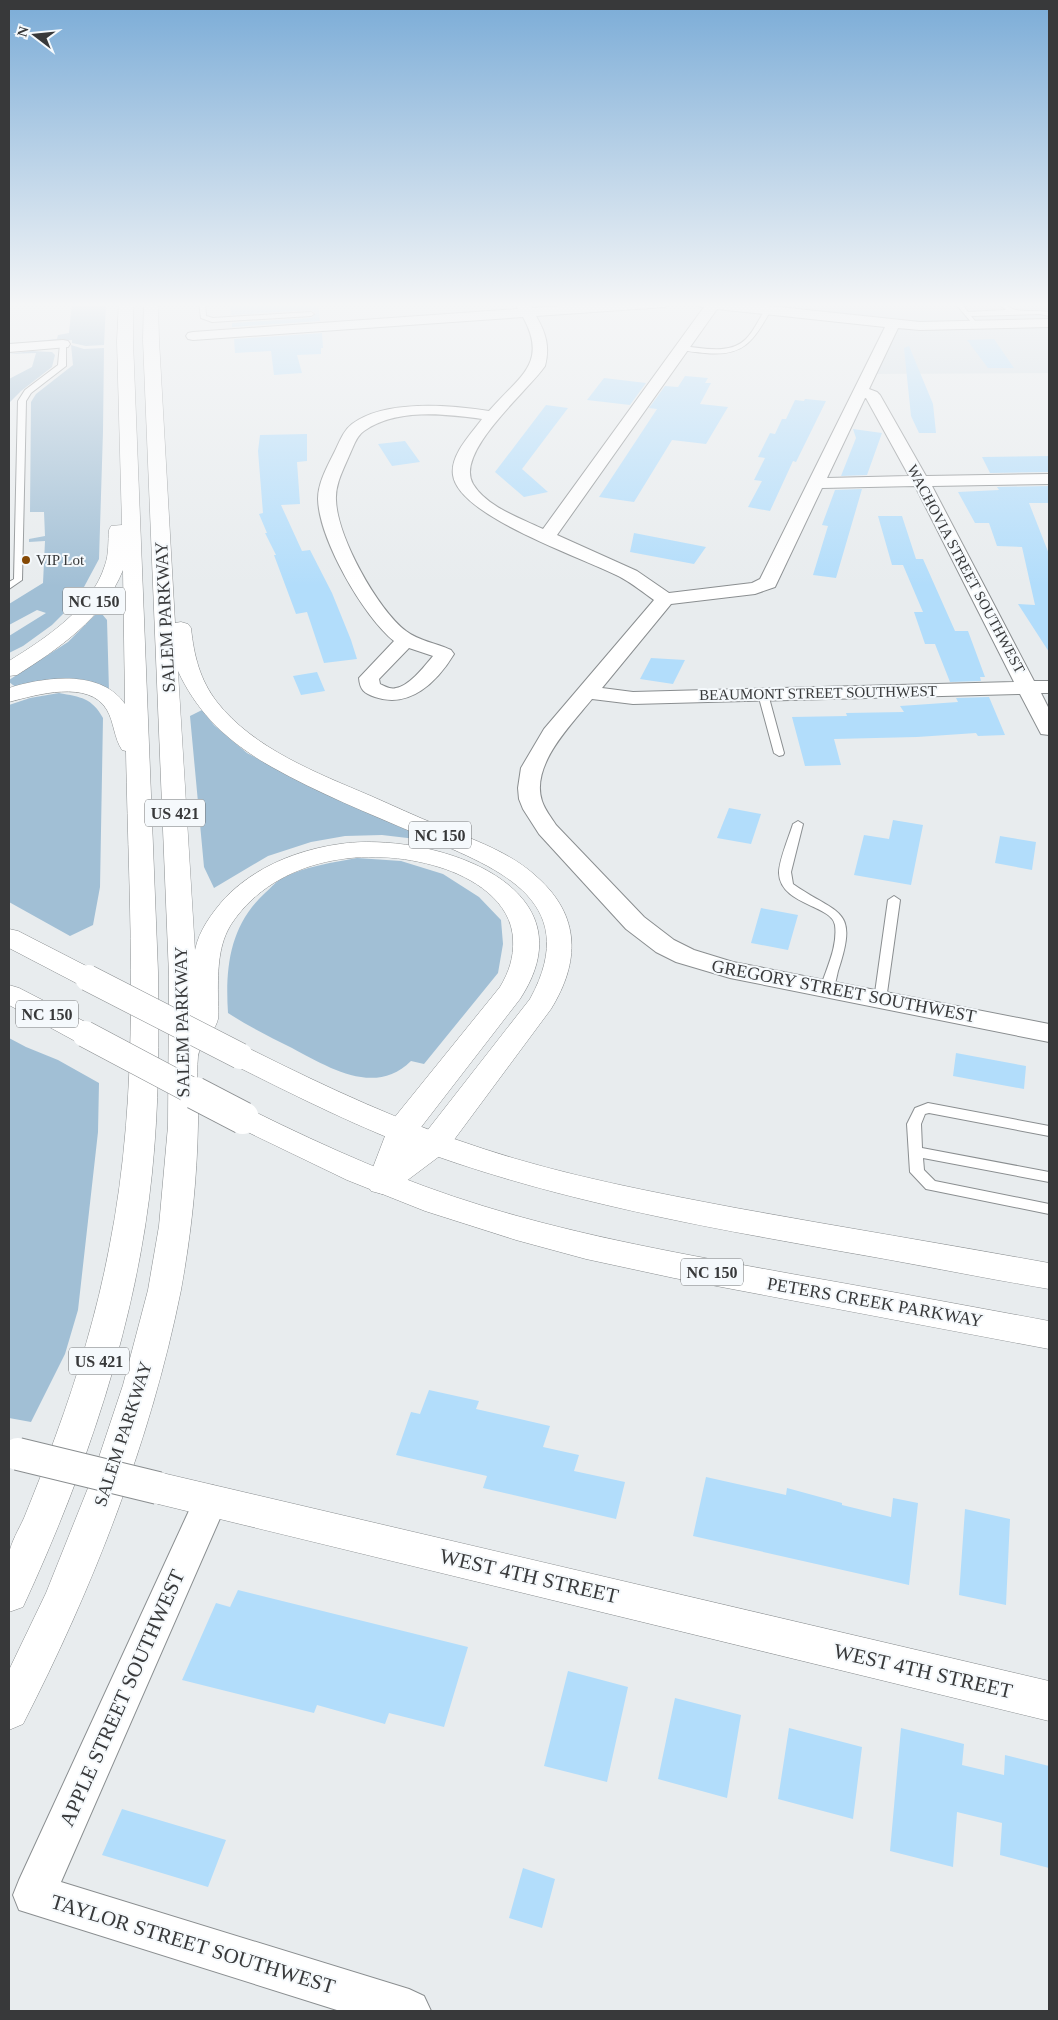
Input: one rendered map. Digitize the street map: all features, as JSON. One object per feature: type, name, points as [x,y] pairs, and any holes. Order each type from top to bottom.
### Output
[{"type":"main road","name":"SALEM PARKWAY","points":[[9,1594],[48,1504],[100,1356],[117,1291],[129,1230],[137,1171],[143,1066],[144,972],[127,397]]},
{"type":"main road","name":"SALEM PARKWAY","points":[[9,1710],[64,1596],[98,1511],[126,1431],[148,1358],[164,1291],[175,1228],[184,1121],[182,967],[154,397]]},
{"type":"main road","name":"NC 150","points":[[9,670],[38,653],[62,634],[102,590],[115,564],[118,514],[131,501]]},
{"type":"main road","name":"NC 150","points":[[163,574],[176,584],[182,647],[192,680],[207,702],[232,729],[256,748],[292,769],[497,860],[525,878],[545,900],[552,912],[557,925],[561,952],[559,966],[549,992],[434,1144]]},
{"type":"main road","points":[[9,695],[28,689],[57,685],[82,687],[104,695],[116,705],[138,766]]},
{"type":"main road","points":[[184,1051],[204,1023],[205,965],[210,938],[227,912],[259,882],[290,865],[342,851],[396,850],[447,861],[476,874],[508,898],[521,918],[525,929],[526,957],[522,973],[510,994],[401,1131],[382,1183]]},
{"type":"main road","points":[[9,937],[318,1095],[434,1144],[526,1174],[632,1200],[1049,1276]]},
{"type":"main road","name":"PETERS CREEK PARKWAY","points":[[9,994],[243,1118],[328,1160],[441,1205],[500,1223],[615,1253],[1049,1334]]},
{"type":"main road","points":[[382,1183],[434,1144]]},
{"type":"main road","name":"WEST 4TH STREET","points":[[13,1453],[1049,1701]]},
{"type":"street","points":[[510,397],[475,438],[463,459],[460,472],[469,491],[499,514],[630,575],[665,599],[756,588],[768,583],[858,397]]},
{"type":"street","points":[[547,536],[647,397]]},
{"type":"street","name":"WACHOVIA STREET SOUTHWEST","points":[[873,397],[921,481],[1049,729]]},
{"type":"street","points":[[406,640],[396,634],[366,596],[341,550],[330,518],[327,501],[328,488],[335,468],[352,432],[360,426],[387,416],[434,410],[461,411],[494,416]]},
{"type":"street","points":[[816,484],[1049,479]]},
{"type":"street","points":[[586,692],[665,599]]},
{"type":"street","name":"BEAUMONT STREET SOUTHWEST","points":[[586,692],[633,698],[1049,687]]},
{"type":"street","name":"GREGORY STREET SOUTHWEST","points":[[586,692],[543,749],[532,768],[529,788],[534,809],[540,820],[635,923],[665,946],[707,964],[730,970],[1049,1033]]},
{"type":"street","name":"APPLE STREET SOUTHWEST","points":[[34,1896],[211,1500]]},
{"type":"street","name":"TAYLOR STREET SOUTHWEST","points":[[34,1896],[409,2011]]},
{"type":"lane","points":[[9,586],[18,580],[22,401],[24,397]]},
{"type":"lane","points":[[763,694],[779,753]]},
{"type":"lane","points":[[798,824],[785,872],[788,886],[808,900],[834,913],[841,924],[839,950],[826,989]]},
{"type":"lane","points":[[880,1000],[894,900]]},
{"type":"lane","points":[[1049,1131],[928,1108],[920,1111],[914,1124],[917,1172],[931,1185],[1049,1209]]},
{"type":"lane","points":[[916,1152],[1049,1177]]},
{"type":"shaded area","points":[[9,397],[15,397],[9,403]]},
{"type":"shaded area","points":[[34,397],[103,397],[99,559],[77,600],[52,625],[23,646],[9,653],[9,636],[46,613],[37,610],[9,625],[9,604],[43,583],[45,541],[29,542],[29,539],[45,536],[44,512],[30,512],[31,402]]},
{"type":"shaded area","points":[[96,614],[102,614],[107,620],[109,691],[17,688],[9,682],[9,680],[68,642]]},
{"type":"shaded area","points":[[59,693],[90,702],[103,718],[100,887],[93,925],[70,936],[9,902],[9,705],[30,698]]},
{"type":"shaded area","points":[[202,710],[214,725],[247,753],[294,778],[423,835],[416,839],[382,835],[345,836],[311,842],[268,856],[214,888],[204,867],[190,716]]},
{"type":"shaded area","points":[[357,858],[401,861],[443,874],[479,897],[501,920],[503,944],[498,973],[424,1064],[411,1061],[397,1072],[382,1077],[367,1078],[336,1070],[228,1013],[228,979],[232,948],[237,933],[253,905],[280,879],[291,874],[319,865]]},
{"type":"shaded area","points":[[9,1038],[58,1060],[99,1083],[98,1132],[78,1310],[65,1354],[31,1422],[9,1418]]},
{"type":"building","points":[[589,397],[636,397],[630,405],[587,400]]},
{"type":"building","points":[[657,397],[704,397],[700,404],[728,407],[706,444],[672,440],[634,502],[599,497],[657,409],[649,408]]},
{"type":"building","points":[[909,397],[930,397],[933,404],[936,433],[919,433],[911,416]]},
{"type":"building","points":[[805,399],[826,401],[796,462],[793,461],[770,511],[748,507],[762,481],[754,480],[765,458],[758,457],[770,433],[775,434],[782,419],[786,419],[795,400],[804,401]]},
{"type":"building","points":[[546,405],[568,408],[522,469],[548,492],[524,497],[495,472]]},
{"type":"building","points":[[853,429],[882,433],[867,475],[841,476],[856,438]]},
{"type":"building","points":[[307,434],[307,461],[297,462],[300,504],[281,505],[302,551],[310,550],[332,593],[357,659],[324,663],[307,612],[296,614],[274,555],[276,555],[265,533],[267,533],[259,514],[263,513],[258,451],[260,435]]},
{"type":"building","points":[[405,441],[420,462],[392,466],[378,444]]},
{"type":"building","points":[[1049,456],[1049,472],[990,473],[982,457]]},
{"type":"building","points":[[1049,486],[1049,503],[1029,503],[1049,554],[1049,652],[1018,604],[1035,605],[1022,547],[997,546],[989,523],[975,523],[958,492],[999,490],[997,487]]},
{"type":"building","points":[[862,489],[836,578],[813,575],[828,526],[822,525],[835,490]]},
{"type":"building","points":[[878,516],[902,516],[916,559],[923,559],[955,631],[968,631],[985,677],[980,677],[981,681],[950,682],[935,644],[925,644],[914,612],[923,612],[903,565],[892,565]]},
{"type":"building","points":[[634,533],[706,547],[694,564],[630,552]]},
{"type":"building","points":[[651,658],[685,660],[673,684],[640,679]]},
{"type":"building","points":[[317,672],[325,691],[301,695],[293,676]]},
{"type":"building","points":[[989,697],[1005,735],[978,736],[976,733],[917,737],[834,739],[841,765],[805,766],[792,717],[847,716],[846,713],[904,712],[900,706],[958,702],[956,698]]},
{"type":"building","points":[[729,808],[761,814],[751,844],[717,838]]},
{"type":"building","points":[[893,820],[923,825],[911,885],[854,875],[864,835],[889,839]]},
{"type":"building","points":[[1000,836],[1036,842],[1032,870],[995,863]]},
{"type":"building","points":[[761,908],[798,915],[788,950],[751,943]]},
{"type":"building","points":[[956,1053],[1026,1066],[1024,1089],[953,1076]]},
{"type":"building","points":[[429,1390],[479,1401],[476,1409],[550,1426],[543,1447],[579,1455],[574,1471],[625,1482],[616,1519],[483,1488],[487,1476],[396,1455],[411,1412],[420,1414]]},
{"type":"building","points":[[706,1477],[786,1495],[787,1488],[842,1503],[842,1505],[891,1517],[893,1498],[918,1503],[909,1585],[693,1536]]},
{"type":"building","points":[[965,1509],[1010,1519],[1006,1605],[959,1595]]},
{"type":"building","points":[[238,1590],[468,1647],[444,1727],[389,1713],[385,1724],[317,1705],[314,1713],[182,1680],[216,1603],[230,1607]]},
{"type":"building","points":[[568,1671],[628,1687],[607,1782],[544,1766]]},
{"type":"building","points":[[675,1698],[741,1715],[727,1798],[658,1779]]},
{"type":"building","points":[[789,1728],[862,1747],[853,1819],[778,1799]]},
{"type":"building","points":[[901,1728],[964,1744],[962,1765],[1004,1775],[1005,1755],[1049,1766],[1049,1868],[1000,1855],[1002,1823],[957,1812],[953,1867],[890,1851]]},
{"type":"building","points":[[122,1809],[226,1840],[208,1887],[102,1855]]},
{"type":"building","points":[[523,1868],[555,1879],[542,1928],[509,1918]]},
{"type":"place","name":"VIP Lot","points":[[26,560]]}]
